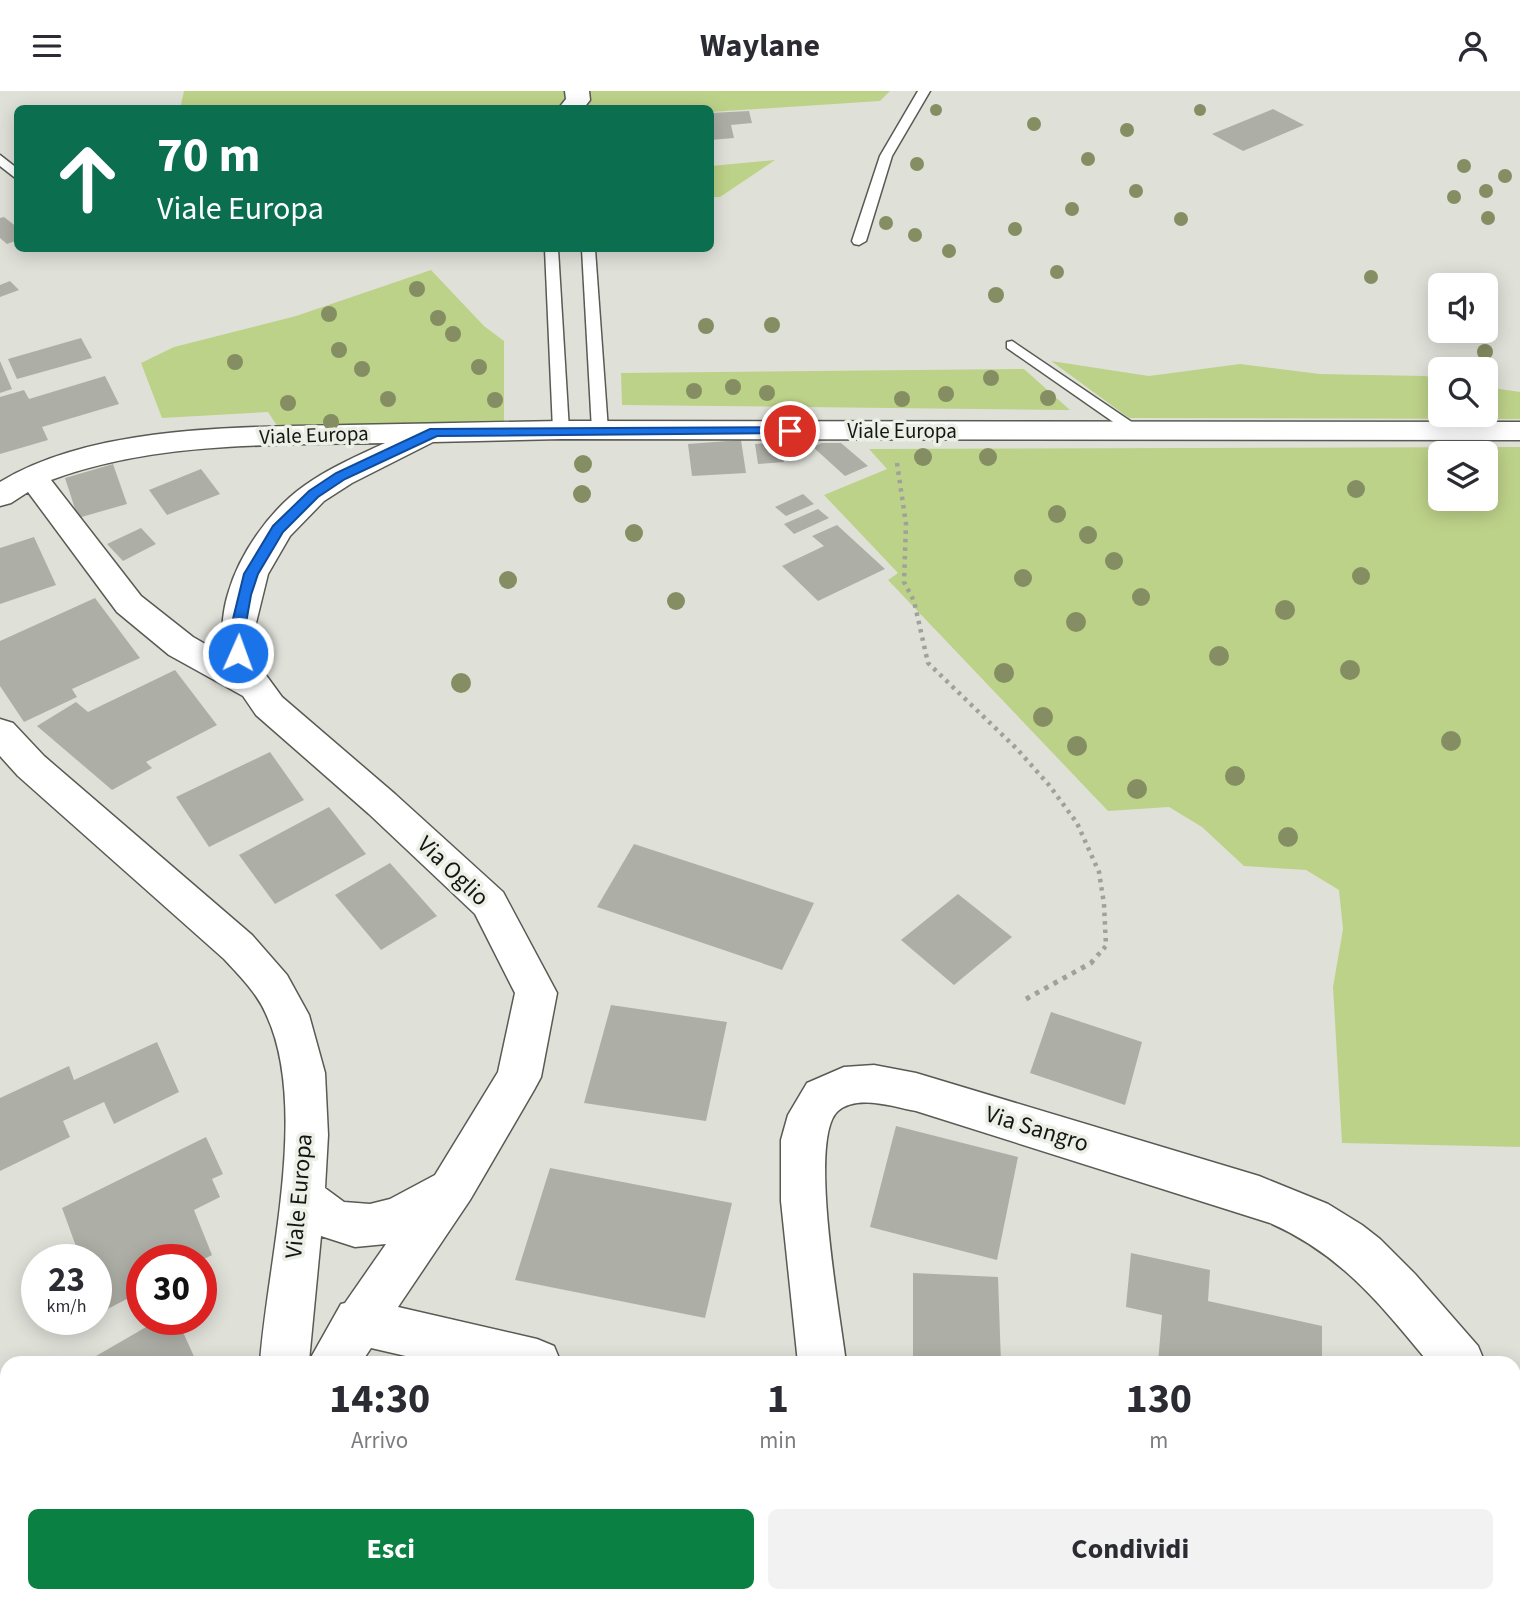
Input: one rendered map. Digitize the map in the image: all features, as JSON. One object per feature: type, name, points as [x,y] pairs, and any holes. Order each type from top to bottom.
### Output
[{"type":"street","name":"Viale Europa","points":[[0,496],[32,476],[81,458],[126,449],[266,436],[561,430],[1520,431]]},
{"type":"street","name":"Via Oglio","points":[[336,1356],[454,1185],[519,1077],[536,993],[489,903],[382,804],[290,726],[252,686],[238,653],[239,623],[251,574],[278,529],[313,494],[354,468],[435,432]]},
{"type":"street","points":[[266,436],[297,444],[313,456],[317,481],[313,494]]},
{"type":"street","points":[[32,476],[129,604],[181,646],[252,686]]},
{"type":"street","name":"Viale Europa","points":[[0,732],[31,766],[238,947],[275,993],[293,1030],[302,1076],[306,1124],[303,1197],[285,1356]]},
{"type":"street","name":"Via Sangro","points":[[821,1356],[800,1177],[803,1131],[812,1108],[828,1093],[855,1084],[871,1083],[916,1092],[1246,1193],[1306,1217],[1331,1230],[1376,1268],[1455,1356]]},
{"type":"street","points":[[303,1197],[324,1215],[339,1222],[380,1224],[413,1214],[454,1185]]},
{"type":"street","points":[[358,1321],[507,1356]]},
{"type":"lane","points":[[859,241],[886,156],[924,91]]},
{"type":"lane","points":[[0,159],[14,172]]},
{"type":"lane","points":[[551,252],[561,430]]},
{"type":"lane","points":[[587,252],[600,430]]},
{"type":"lane","points":[[1012,345],[1137,432]]},
{"type":"path","points":[[893,431],[906,524],[904,582],[913,593],[929,663],[991,723],[1067,806],[1095,860],[1100,880],[1106,916],[1107,946],[1091,963],[1026,999]]},
{"type":"green space","points":[[184,91],[890,91],[880,101],[714,112],[714,105],[181,105]]},
{"type":"green space","points":[[775,160],[720,197],[714,197],[714,166]]},
{"type":"green space","points":[[431,270],[484,326],[504,341],[504,422],[279,429],[268,412],[162,418],[141,363],[174,347],[296,316]]},
{"type":"green space","points":[[1051,361],[1149,376],[1240,364],[1320,374],[1428,377],[1428,419],[1129,418]]},
{"type":"green space","points":[[1024,369],[1070,410],[622,405],[621,373]]},
{"type":"green space","points":[[1498,389],[1520,392],[1520,419],[1498,419]]},
{"type":"green space","points":[[1428,447],[1428,511],[1498,511],[1498,447],[1520,447],[1520,1147],[1342,1143],[1333,987],[1343,929],[1339,890],[1306,870],[1244,866],[1202,827],[1169,807],[1108,811],[888,580],[898,573],[824,495],[887,469],[869,449]]},
{"type":"building","points":[[1273,109],[1304,125],[1243,151],[1212,134]]},
{"type":"building","points":[[749,111],[752,123],[731,125],[734,138],[714,140],[714,113]]},
{"type":"building","points":[[4,217],[14,225],[14,241],[7,244],[0,238],[0,218]]},
{"type":"building","points":[[10,281],[19,290],[0,297],[0,285]]},
{"type":"building","points":[[81,338],[92,358],[17,379],[8,359]]},
{"type":"building","points":[[0,361],[12,389],[0,393]]},
{"type":"building","points":[[105,376],[119,404],[42,427],[48,440],[0,454],[0,397],[24,390],[29,399]]},
{"type":"building","points":[[741,440],[746,473],[692,476],[688,444]]},
{"type":"building","points":[[781,442],[784,462],[758,464],[755,444]]},
{"type":"building","points":[[822,443],[841,443],[868,466],[845,476],[813,447]]},
{"type":"building","points":[[113,464],[127,504],[78,518],[65,478]]},
{"type":"building","points":[[201,469],[220,494],[167,515],[149,490]]},
{"type":"building","points":[[803,494],[814,504],[786,516],[775,507]]},
{"type":"building","points":[[818,509],[829,518],[794,534],[784,524]]},
{"type":"building","points":[[837,525],[885,569],[818,601],[782,566],[824,546],[812,536]]},
{"type":"building","points":[[141,528],[156,544],[123,561],[107,544]]},
{"type":"building","points":[[34,537],[56,585],[0,604],[0,548]]},
{"type":"building","points":[[95,598],[140,658],[72,689],[77,697],[24,722],[0,686],[0,641]]},
{"type":"building","points":[[175,670],[217,725],[146,762],[152,768],[112,790],[37,726],[76,702],[88,712]]},
{"type":"building","points":[[270,752],[304,800],[209,847],[176,797]]},
{"type":"building","points":[[329,807],[366,854],[275,904],[239,855]]},
{"type":"building","points":[[634,844],[814,903],[782,970],[597,907]]},
{"type":"building","points":[[390,863],[437,916],[381,950],[335,895]]},
{"type":"building","points":[[958,894],[1012,937],[954,985],[901,940]]},
{"type":"building","points":[[611,1005],[727,1022],[706,1121],[584,1103]]},
{"type":"building","points":[[1051,1012],[1142,1042],[1125,1105],[1030,1073]]},
{"type":"building","points":[[157,1042],[179,1092],[114,1124],[104,1102],[63,1121],[70,1137],[0,1171],[0,1098],[69,1066],[74,1080]]},
{"type":"building","points":[[896,1126],[1018,1157],[997,1260],[870,1227]]},
{"type":"building","points":[[206,1137],[223,1174],[212,1179],[220,1197],[194,1210],[208,1244],[126,1244],[126,1299],[112,1307],[112,1244],[75,1244],[62,1208]]},
{"type":"building","points":[[550,1168],[732,1203],[705,1318],[515,1280]]},
{"type":"building","points":[[1131,1253],[1210,1270],[1208,1301],[1322,1326],[1322,1356],[1159,1356],[1162,1315],[1126,1307]]},
{"type":"building","points":[[913,1273],[998,1277],[1001,1356],[913,1356]]},
{"type":"building","points":[[132,1335],[184,1335],[194,1356],[96,1356]]},
{"type":"route","points":[[238,653],[241,608],[251,574],[278,529],[294,511],[313,494],[354,468],[435,432],[790,431]]}]
